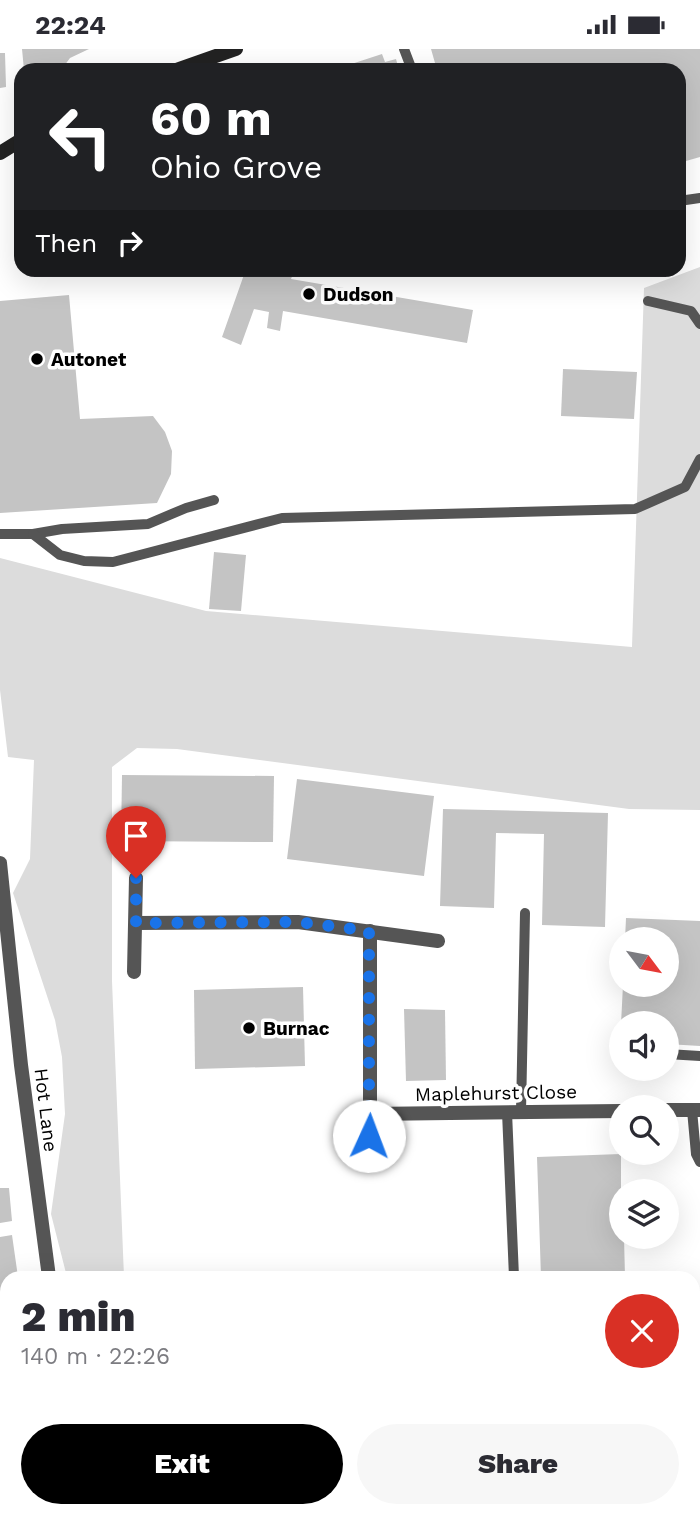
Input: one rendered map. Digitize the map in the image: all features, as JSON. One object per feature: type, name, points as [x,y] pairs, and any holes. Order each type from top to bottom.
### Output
[{"type":"main road","points":[[194,63],[228,50]]},
{"type":"street","name":"Hot Lane","points":[[0,863],[21,1065],[48,1271]]},
{"type":"street","points":[[134,971],[136,878]]},
{"type":"street","points":[[136,923],[298,922],[438,941]]},
{"type":"street","points":[[368,1158],[369,931]]},
{"type":"street","name":"Maplehurst Close","points":[[370,1114],[609,1111]]},
{"type":"lane","points":[[648,302],[691,311],[700,324]]},
{"type":"lane","points":[[33,534],[60,555],[84,561],[113,562],[282,517],[635,509],[685,487],[700,459]]},
{"type":"lane","points":[[0,534],[33,534],[62,529],[148,524],[186,507],[214,500]]},
{"type":"lane","points":[[514,1271],[514,1112],[525,913]]},
{"type":"lane","points":[[679,1055],[700,1056]]},
{"type":"lane","points":[[696,1110],[696,1154],[700,1162]]},
{"type":"shaded area","points":[[700,267],[700,810],[629,809],[177,749],[137,748],[112,767],[112,981],[124,1271],[65,1271],[51,1214],[65,1114],[62,1057],[55,1020],[13,893],[30,859],[34,760],[8,757],[0,690],[0,558],[206,611],[632,647],[644,288],[673,277],[686,277],[686,272]]},
{"type":"building","points":[[22,49],[89,49],[70,58],[66,63],[23,63]]},
{"type":"building","points":[[431,49],[700,49],[700,157],[686,161],[686,63],[435,63]]},
{"type":"building","points":[[0,53],[5,53],[6,87],[0,88]]},
{"type":"building","points":[[382,54],[385,62],[396,59],[397,63],[354,63]]},
{"type":"building","name":"Dudson","points":[[243,277],[292,277],[291,279],[473,310],[467,343],[283,311],[280,331],[267,328],[269,312],[254,309],[241,345],[222,337]]},
{"type":"building","name":"Autonet","points":[[69,295],[80,419],[153,416],[165,432],[172,451],[171,474],[157,503],[0,513],[0,301]]},
{"type":"building","points":[[563,369],[637,372],[634,419],[561,416]]},
{"type":"building","points":[[214,552],[246,555],[241,611],[209,609]]},
{"type":"building","points":[[122,775],[274,776],[273,842],[121,841]]},
{"type":"building","points":[[297,779],[434,796],[424,876],[287,859]]},
{"type":"building","points":[[443,809],[608,813],[605,927],[542,925],[544,834],[496,833],[494,908],[440,906]]},
{"type":"building","points":[[626,918],[700,921],[700,1046],[679,1045],[679,1011],[622,1011],[622,997],[679,997],[679,927],[626,927]]},
{"type":"building","name":"Burnac","points":[[303,987],[305,1066],[195,1069],[194,990]]},
{"type":"building","points":[[404,1009],[445,1010],[446,1080],[406,1081]]},
{"type":"building","points":[[609,1154],[609,1165],[621,1165],[621,1179],[609,1179],[609,1249],[624,1249],[625,1271],[541,1271],[537,1157]]},
{"type":"building","points":[[0,1188],[9,1188],[12,1221],[0,1223]]},
{"type":"building","points":[[12,1235],[17,1271],[0,1271],[0,1237]]},
{"type":"place","name":"Dudson","points":[[309,294]]},
{"type":"place","name":"Autonet","points":[[37,359]]},
{"type":"place","name":"Burnac","points":[[249,1028]]},
{"type":"route","points":[[136,878],[136,923],[298,922],[369,931],[369,1136]]}]
